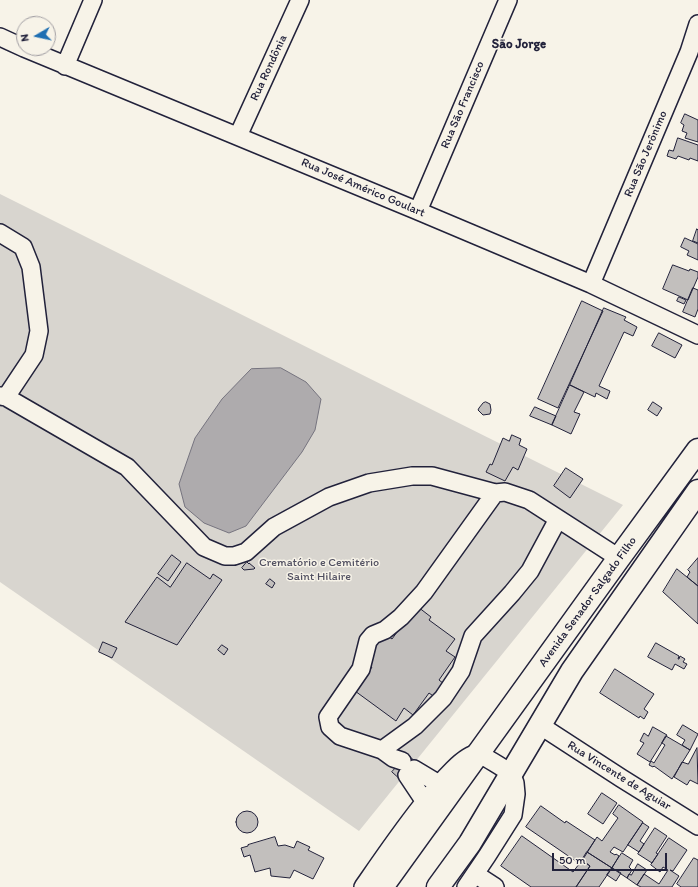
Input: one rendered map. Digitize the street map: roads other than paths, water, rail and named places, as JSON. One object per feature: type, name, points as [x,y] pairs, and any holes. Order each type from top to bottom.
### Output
[{"type":"main road","name":"Avenida Senador Salgado Filho","points":[[382,887],[698,450]]},
{"type":"main road","name":"Avenida Senador Salgado Filho","points":[[438,887],[470,843],[511,773],[541,726],[572,671],[698,491]]},
{"type":"street","points":[[65,66],[94,0]]},
{"type":"street","name":"Rua Rondônia","points":[[238,136],[300,0]]},
{"type":"street","name":"Rua São Francisco","points":[[418,210],[508,0]]},
{"type":"street","name":"Rua São Jerônimo","points":[[591,284],[689,52],[698,24]]},
{"type":"street","name":"Rua José Américo Goulart","points":[[0,37],[16,44]]},
{"type":"street","name":"Rua José Américo Goulart","points":[[42,56],[418,210],[591,284],[698,335]]},
{"type":"street","points":[[0,234],[23,247],[31,267],[39,331],[34,354],[3,396],[127,467],[204,548],[225,556],[234,556],[246,552],[274,526],[329,498],[369,483],[412,476],[432,476],[495,493],[505,492],[529,500],[619,558]]},
{"type":"street","points":[[439,784],[400,763],[340,736],[330,727],[328,717],[361,669],[368,642],[372,635],[385,630],[424,592],[495,493]]},
{"type":"street","points":[[400,763],[415,726],[443,698],[461,671],[473,636],[512,594],[530,570],[558,519]]},
{"type":"street","name":"Rua Vincente de Aguiar","points":[[541,726],[698,826]]},
{"type":"street","points":[[478,754],[511,773],[515,783],[516,794],[513,815],[470,880],[495,887]]},
{"type":"street","name":"Avenida Senador Salgado Filho","points":[[363,887],[439,784],[462,761],[470,755],[478,754]]},
{"type":"street","points":[[400,763],[425,802]]},
{"type":"district","name":"São Jorge","points":[[519,45]]},
{"type":"park label","name":"Crematório e Cemitério Saint Hilaire","points":[[319,570]]}]
